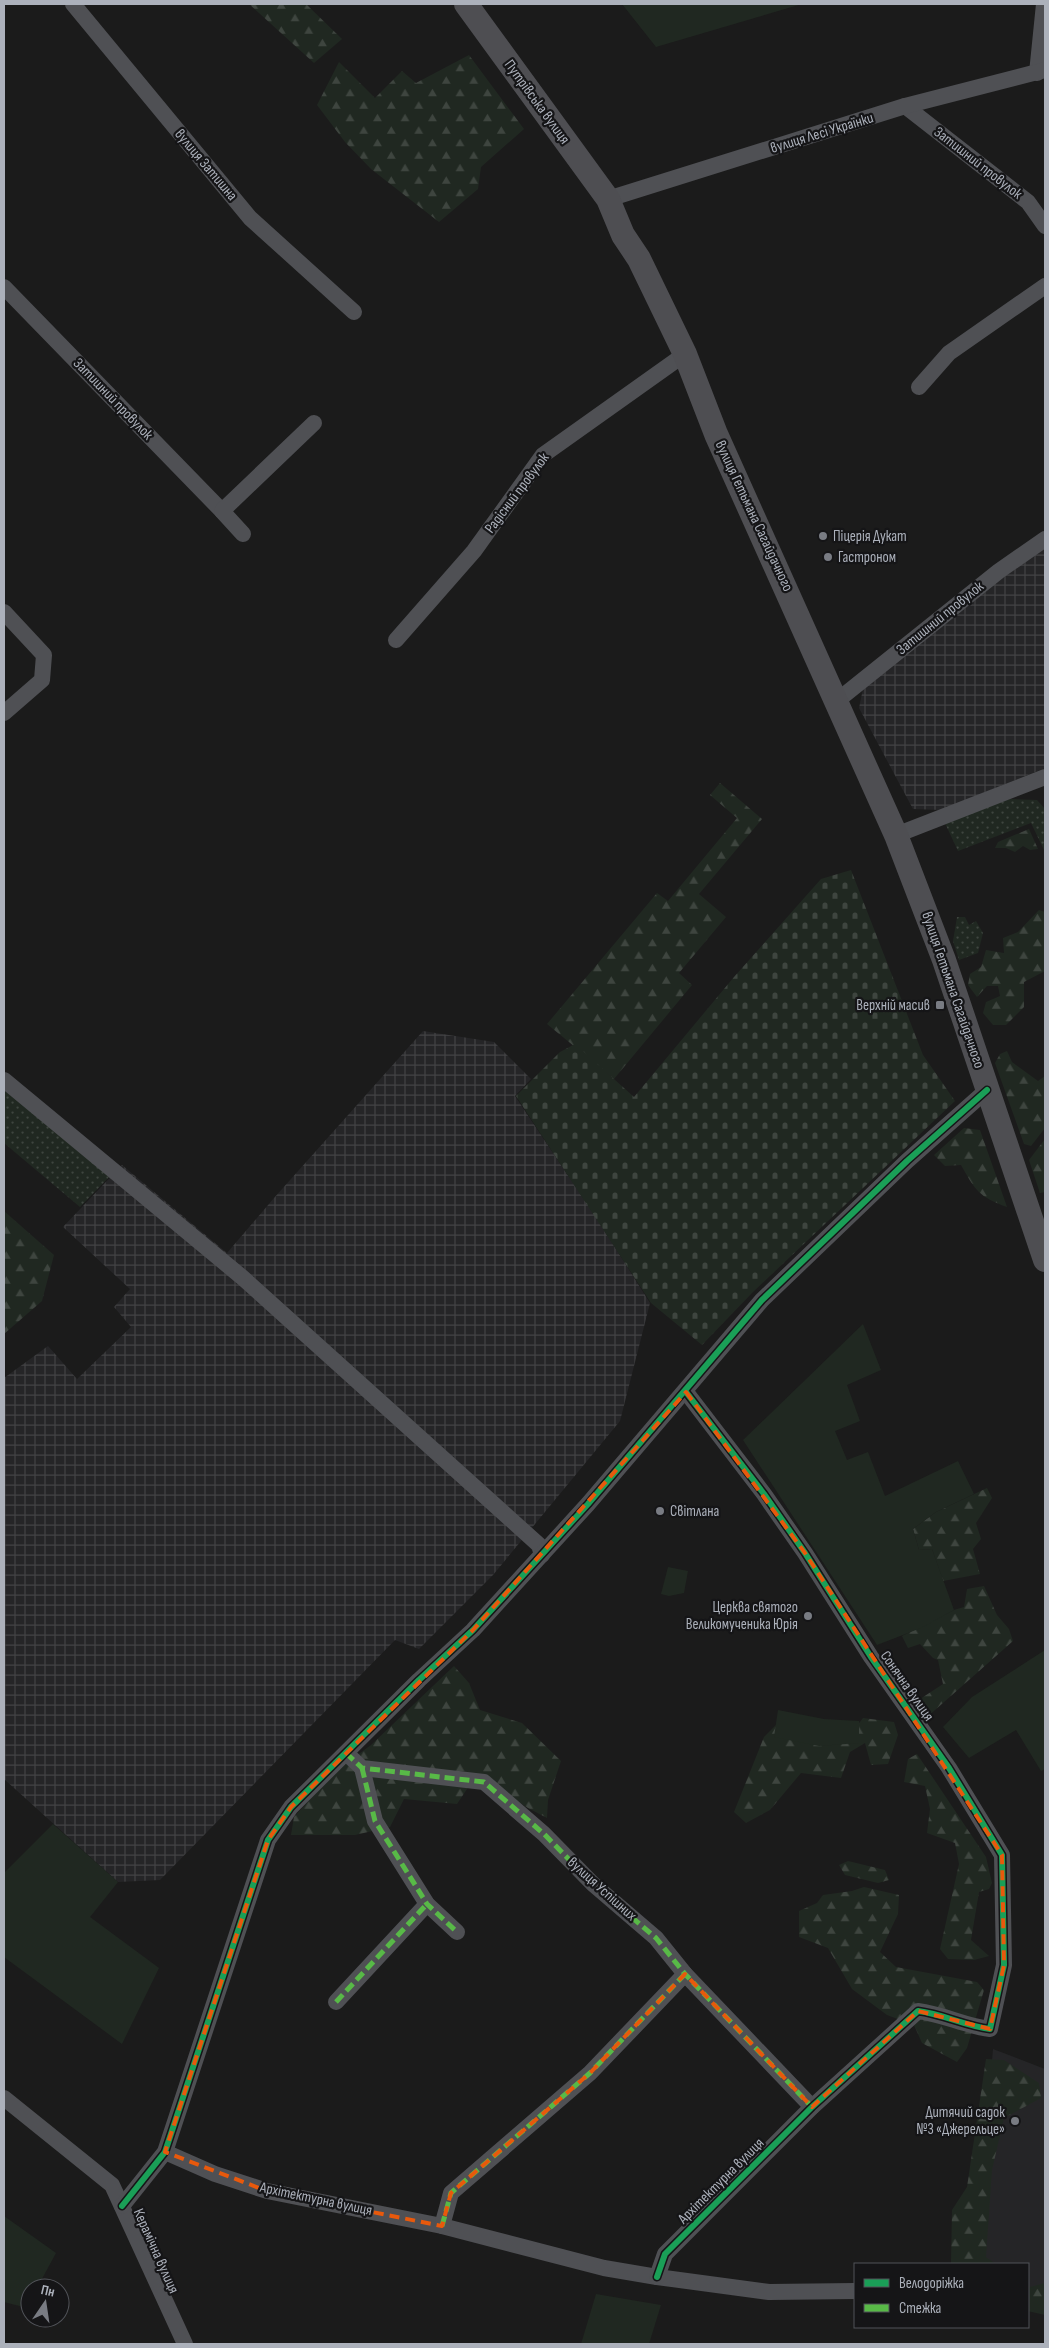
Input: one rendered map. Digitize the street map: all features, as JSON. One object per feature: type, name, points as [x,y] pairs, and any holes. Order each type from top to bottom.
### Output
[{"type":"main road","name":"Путрівська вулиця","points":[[466,4],[608,199]]},
{"type":"main road","name":"вулиця Гетьмана Сагайдачного","points":[[608,199],[623,235],[639,259],[685,354],[716,434],[838,700],[896,835],[944,960],[1045,1260]]},
{"type":"street","name":"вулиця Затишна","points":[[73,4],[250,218],[354,312]]},
{"type":"street","name":"вулиця Лесі Українки","points":[[608,199],[905,106],[1042,73],[1044,4]]},
{"type":"street","name":"Затишний провулок","points":[[905,106],[1028,202],[1045,226]]},
{"type":"street","points":[[919,387],[948,353],[1045,286]]},
{"type":"street","name":"Затишний провулок","points":[[4,288],[222,511]]},
{"type":"street","name":"Радісний провулок","points":[[396,640],[474,550],[543,455],[685,354]]},
{"type":"street","points":[[243,534],[222,511],[314,423]]},
{"type":"street","name":"Затишний провулок","points":[[838,700],[999,571],[1045,539]]},
{"type":"street","points":[[4,612],[44,655],[42,680],[4,713]]},
{"type":"street","points":[[896,835],[1045,777]]},
{"type":"street","points":[[4,1080],[242,1278],[538,1544],[542,1555]]},
{"type":"street","points":[[122,2206],[165,2152],[268,1840],[292,1807],[418,1680],[474,1630],[686,1392],[762,1300],[907,1162],[988,1090]]},
{"type":"street","name":"Сонячна вулиця","points":[[686,1392],[764,1494],[800,1546],[871,1657],[949,1768],[1002,1854],[1004,1965],[990,2029]]},
{"type":"street","points":[[346,1754],[362,1768],[375,1821],[426,1904],[457,1932]]},
{"type":"street","name":"вулиця Успішних","points":[[362,1768],[484,1782],[544,1834],[593,1884],[656,1938],[685,1974],[812,2107]]},
{"type":"street","points":[[336,2002],[426,1904]]},
{"type":"street","points":[[442,2226],[451,2193],[590,2073],[685,1974]]},
{"type":"street","name":"Архітектурна вулиця","points":[[657,2278],[665,2254],[812,2107],[918,2011],[933,2013],[971,2027],[990,2029]]},
{"type":"street","name":"Керамічна вулиця","points":[[4,2098],[112,2185],[185,2344]]},
{"type":"street","name":"Архітектурна вулиця","points":[[165,2152],[215,2174],[267,2191],[442,2226],[604,2268],[657,2278],[769,2292],[854,2291]]},
{"type":"highlighted area","points":[[686,1392],[805,1553],[1002,1855],[1004,1965],[990,2029],[918,2011],[812,2107],[685,1974],[590,2073],[451,2193],[442,2226],[267,2191],[165,2152],[268,1840],[291,1807],[473,1630]]},
{"type":"shaded area","points":[[1045,543],[1045,768],[941,810],[913,809],[859,708],[864,684]]},
{"type":"shaded area","points":[[423,1031],[494,1042],[531,1079],[515,1096],[650,1303],[620,1421],[493,1575],[419,1649],[395,1640],[160,1880],[118,1882],[4,1779],[4,1378],[48,1346],[77,1379],[131,1327],[114,1307],[130,1289],[63,1227],[122,1165],[227,1253]]},
{"type":"shaded area","name":"Дитячий садок №3 «Джерельце»","points":[[993,2049],[1045,2069],[1045,2292],[1029,2291],[1029,2263],[974,2263]]},
{"type":"green space","points":[[249,4],[306,4],[342,39],[314,63]]},
{"type":"green space","points":[[622,4],[802,4],[656,47]]},
{"type":"green space","points":[[469,55],[524,129],[481,167],[478,189],[439,222],[371,169],[345,142],[317,105],[339,62],[375,98],[402,71],[416,83]]},
{"type":"green space","points":[[720,783],[762,819],[699,894],[726,917],[679,973],[692,985],[614,1079],[547,1024],[657,893],[668,901],[737,818],[710,795]]},
{"type":"green space","points":[[1010,799],[1037,800],[1045,809],[1045,852],[1031,823],[958,851],[944,821]]},
{"type":"green space","points":[[1029,829],[1038,849],[1030,850],[1023,846],[1015,852],[1006,848],[995,848],[998,842]]},
{"type":"green space","points":[[851,870],[923,1055],[955,1101],[753,1292],[702,1345],[651,1303],[516,1096],[560,1052],[575,1044],[634,1097],[734,977],[821,879]]},
{"type":"green space","points":[[1039,910],[1045,912],[1045,971],[1024,982],[1024,1007],[1006,1025],[993,1025],[983,1013],[986,1002],[1000,996],[998,986],[987,986],[977,997],[968,985],[970,974],[981,967],[986,950],[1004,953],[1003,938],[1018,932]]},
{"type":"green space","points":[[957,917],[965,917],[969,925],[976,921],[983,933],[978,953],[959,960],[953,941]]},
{"type":"green space","points":[[1007,1051],[1012,1062],[1038,1081],[1045,1076],[1045,1128],[1031,1146],[1024,1144],[995,1063],[1000,1054]]},
{"type":"green space","points":[[4,1085],[113,1173],[80,1207],[4,1143]]},
{"type":"green space","points":[[964,1128],[980,1130],[1007,1207],[990,1200],[979,1192],[961,1165],[945,1166],[934,1155]]},
{"type":"green space","points":[[1045,1139],[1045,1192],[1040,1193],[1029,1160]]},
{"type":"green space","points":[[4,1211],[54,1255],[42,1301],[4,1334]]},
{"type":"green space","points":[[863,1324],[881,1370],[847,1385],[860,1421],[835,1431],[847,1460],[868,1452],[885,1496],[958,1461],[974,1494],[936,1512],[913,1529],[919,1550],[932,1549],[954,1610],[921,1628],[877,1645],[743,1440]]},
{"type":"green space","points":[[987,1488],[992,1498],[976,1523],[981,1539],[973,1549],[980,1574],[943,1581],[932,1549],[919,1550],[913,1529],[936,1512]]},
{"type":"green space","points":[[668,1567],[688,1571],[684,1593],[669,1596],[661,1594]]},
{"type":"green space","points":[[984,1586],[997,1615],[1009,1629],[1013,1641],[926,1718],[914,1703],[943,1684],[938,1660],[933,1658],[920,1644],[908,1648],[902,1636],[954,1610],[964,1607],[967,1589]]},
{"type":"green space","points":[[1045,1650],[1045,1769],[1041,1771],[1016,1730],[969,1758],[943,1727],[972,1697]]},
{"type":"green space","points":[[454,1666],[469,1683],[480,1710],[522,1723],[561,1761],[548,1800],[547,1818],[528,1808],[477,1774],[457,1804],[404,1799],[390,1827],[355,1835],[291,1835],[294,1817],[337,1770],[371,1745]]},
{"type":"green space","points":[[778,1710],[824,1719],[859,1721],[859,1743],[819,1746],[774,1737]]},
{"type":"green space","points":[[784,1717],[853,1731],[863,1718],[894,1722],[898,1735],[888,1764],[871,1765],[865,1743],[850,1752],[841,1778],[801,1773],[770,1810],[746,1823],[734,1812],[764,1737]]},
{"type":"green space","points":[[917,1754],[986,1857],[992,1883],[989,1889],[979,1892],[971,1940],[989,1956],[974,1960],[948,1959],[940,1949],[959,1864],[955,1843],[927,1833],[930,1809],[925,1786],[904,1782],[908,1759]]},
{"type":"green space","points":[[53,1824],[118,1882],[90,1917],[159,1968],[122,2044],[4,1957],[4,1873]]},
{"type":"green space","points":[[848,1861],[885,1870],[889,1880],[878,1883],[845,1875],[839,1865]]},
{"type":"green space","points":[[864,1887],[899,1895],[898,1914],[880,1952],[896,1967],[977,1982],[984,1990],[967,2048],[957,2062],[922,2043],[914,2025],[887,2015],[852,1989],[828,1948],[799,1937],[799,1911],[817,1903],[823,1895],[852,1891]]},
{"type":"green space","points":[[986,2059],[1004,2060],[1039,2083],[1041,2098],[1004,2118],[992,2170],[986,2257],[995,2263],[951,2263],[952,2210],[967,2187]]},
{"type":"green space","points":[[4,2216],[56,2253],[42,2278],[20,2278],[20,2306],[4,2302]]},
{"type":"green space","points":[[1045,2283],[1045,2315],[1029,2311],[1030,2287]]},
{"type":"green space","points":[[596,2294],[661,2305],[649,2344],[581,2344]]},
{"type":"marked path","points":[[346,1753],[362,1768],[484,1782],[544,1834],[593,1884],[656,1938],[685,1974],[812,2107]]},
{"type":"marked path","points":[[362,1768],[375,1821],[427,1904],[457,1932]]},
{"type":"marked path","points":[[336,2002],[427,1904]]},
{"type":"marked path","points":[[442,2226],[451,2193],[590,2073],[685,1974]]},
{"type":"cycle path","points":[[122,2206],[165,2152],[268,1840],[291,1807],[419,1680],[473,1630],[588,1504],[762,1300],[907,1161],[987,1090]]},
{"type":"cycle path","points":[[657,2277],[665,2254],[812,2107],[918,2011],[990,2029],[1004,1965],[1002,1855],[949,1768],[871,1657],[805,1553],[764,1494],[686,1392]]},
{"type":"place","name":"Піцерія Дукат","points":[[823,536]]},
{"type":"place","name":"Гастроном","points":[[828,557]]},
{"type":"place","name":"Верхній масив","points":[[940,1005]]},
{"type":"place","name":"Світлана","points":[[660,1511]]},
{"type":"place","name":"Церква святого Великомученика Юрія","points":[[808,1616]]},
{"type":"place","name":"Дитячий садок №3 «Джерельце»","points":[[1015,2121]]}]
